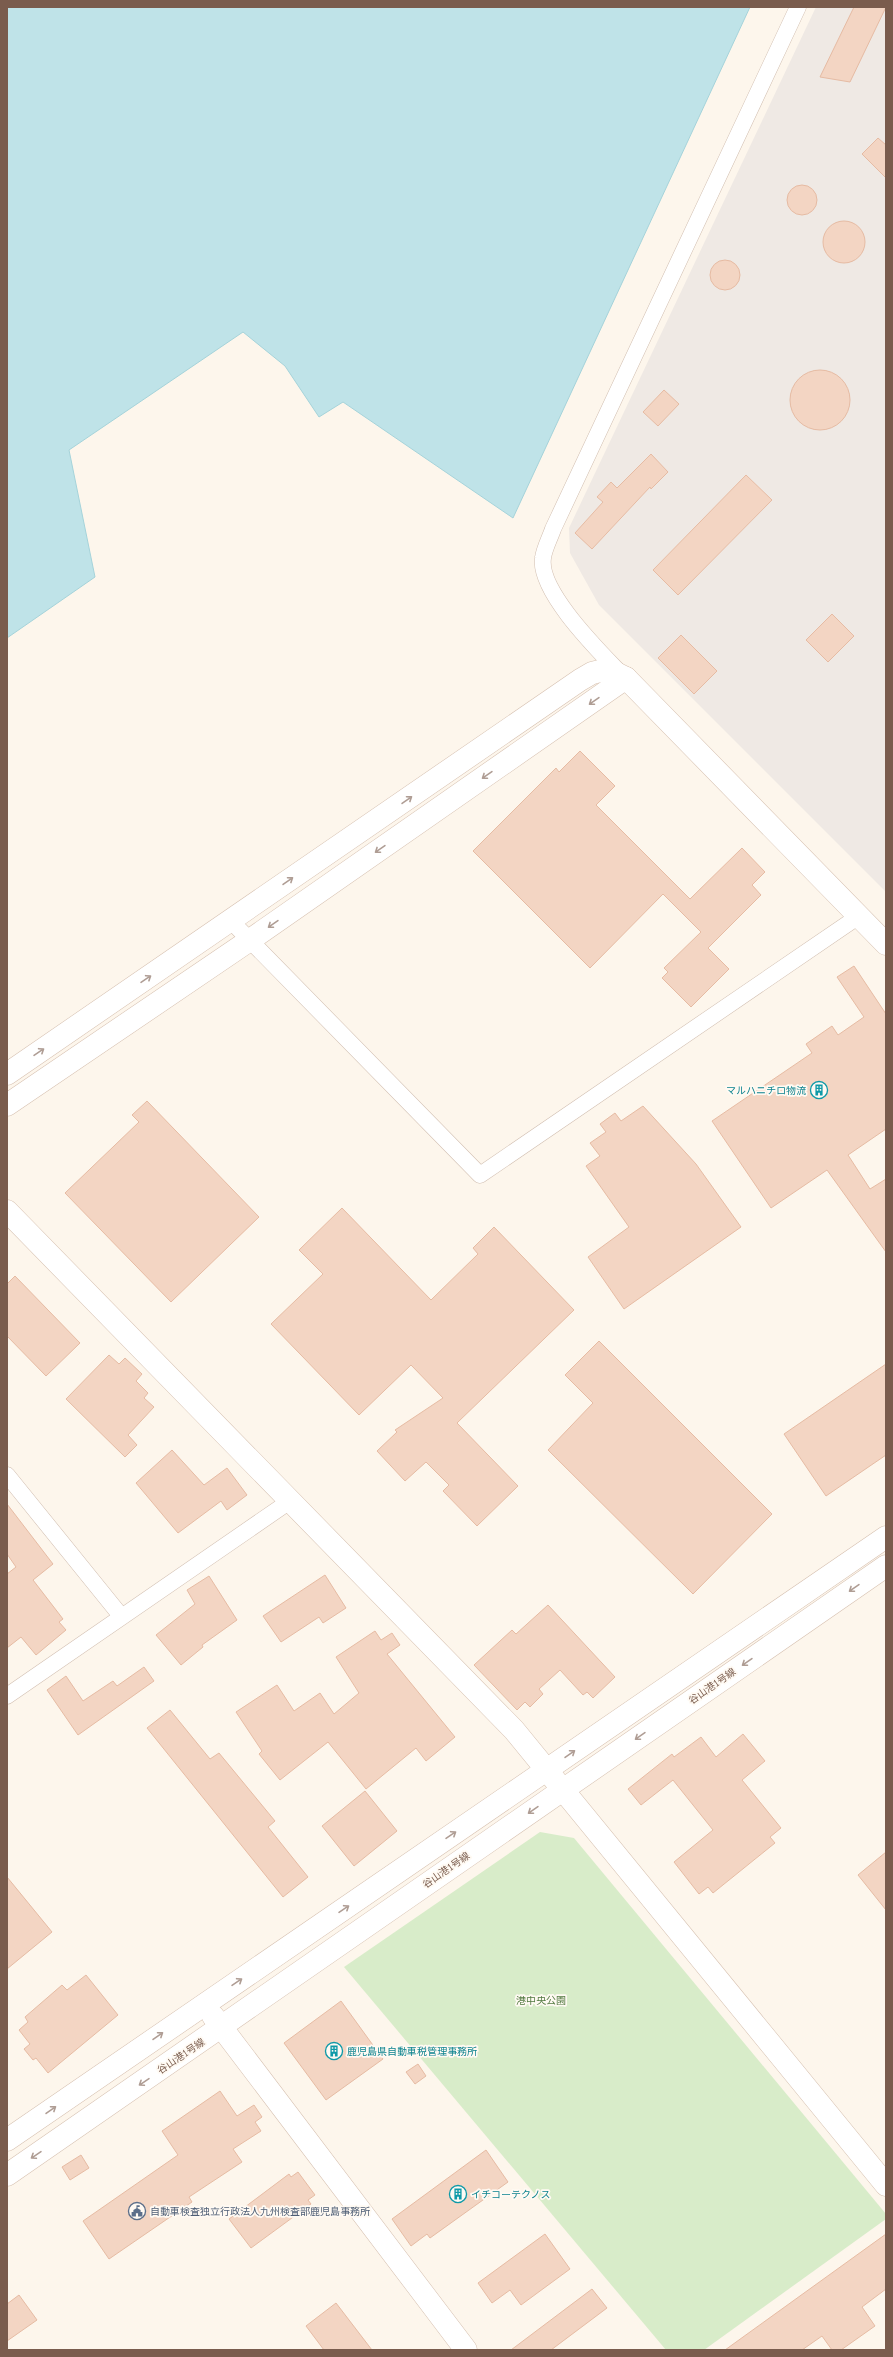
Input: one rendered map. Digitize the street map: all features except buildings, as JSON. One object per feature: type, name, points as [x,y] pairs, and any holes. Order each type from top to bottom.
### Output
[{"type":"street","points":[[798,7],[556,522],[542,559],[546,581],[576,627],[886,944]]},
{"type":"street","points":[[7,1074],[580,680],[592,673],[608,668],[626,678]]},
{"type":"street","points":[[7,1106],[250,940],[626,678]]},
{"type":"street","points":[[231,921],[480,1175],[859,916]]},
{"type":"street","points":[[7,1211],[514,1730],[886,2185]]},
{"type":"street","points":[[7,1476],[121,1616]]},
{"type":"street","points":[[7,1696],[290,1500]]},
{"type":"street","points":[[7,2140],[546,1770],[884,1543]]},
{"type":"street","name":"谷山港1号線","points":[[7,2175],[222,2028],[562,1789],[886,1566]]},
{"type":"street","points":[[204,2004],[466,2350]]},
{"type":"shaded area","points":[[816,7],[886,7],[886,892],[599,605],[570,553],[569,528]]},
{"type":"green space","name":"港中央公園","points":[[540,1832],[574,1838],[886,2214],[886,2219],[704,2350],[666,2350],[344,1967]]},
{"type":"water","points":[[7,7],[750,7],[513,518],[343,402],[319,417],[285,366],[243,332],[69,450],[95,577],[7,638]]},
{"type":"place","name":"マルハニチロ物流","points":[[819,1090]]},
{"type":"place","name":"鹿児島県自動車税管理事務所","points":[[334,2051]]},
{"type":"place","name":"イチコーテクノス","points":[[458,2194]]},
{"type":"place","name":"自動車検査独立行政法人九州検査部鹿児島事務所","points":[[137,2211]]}]
